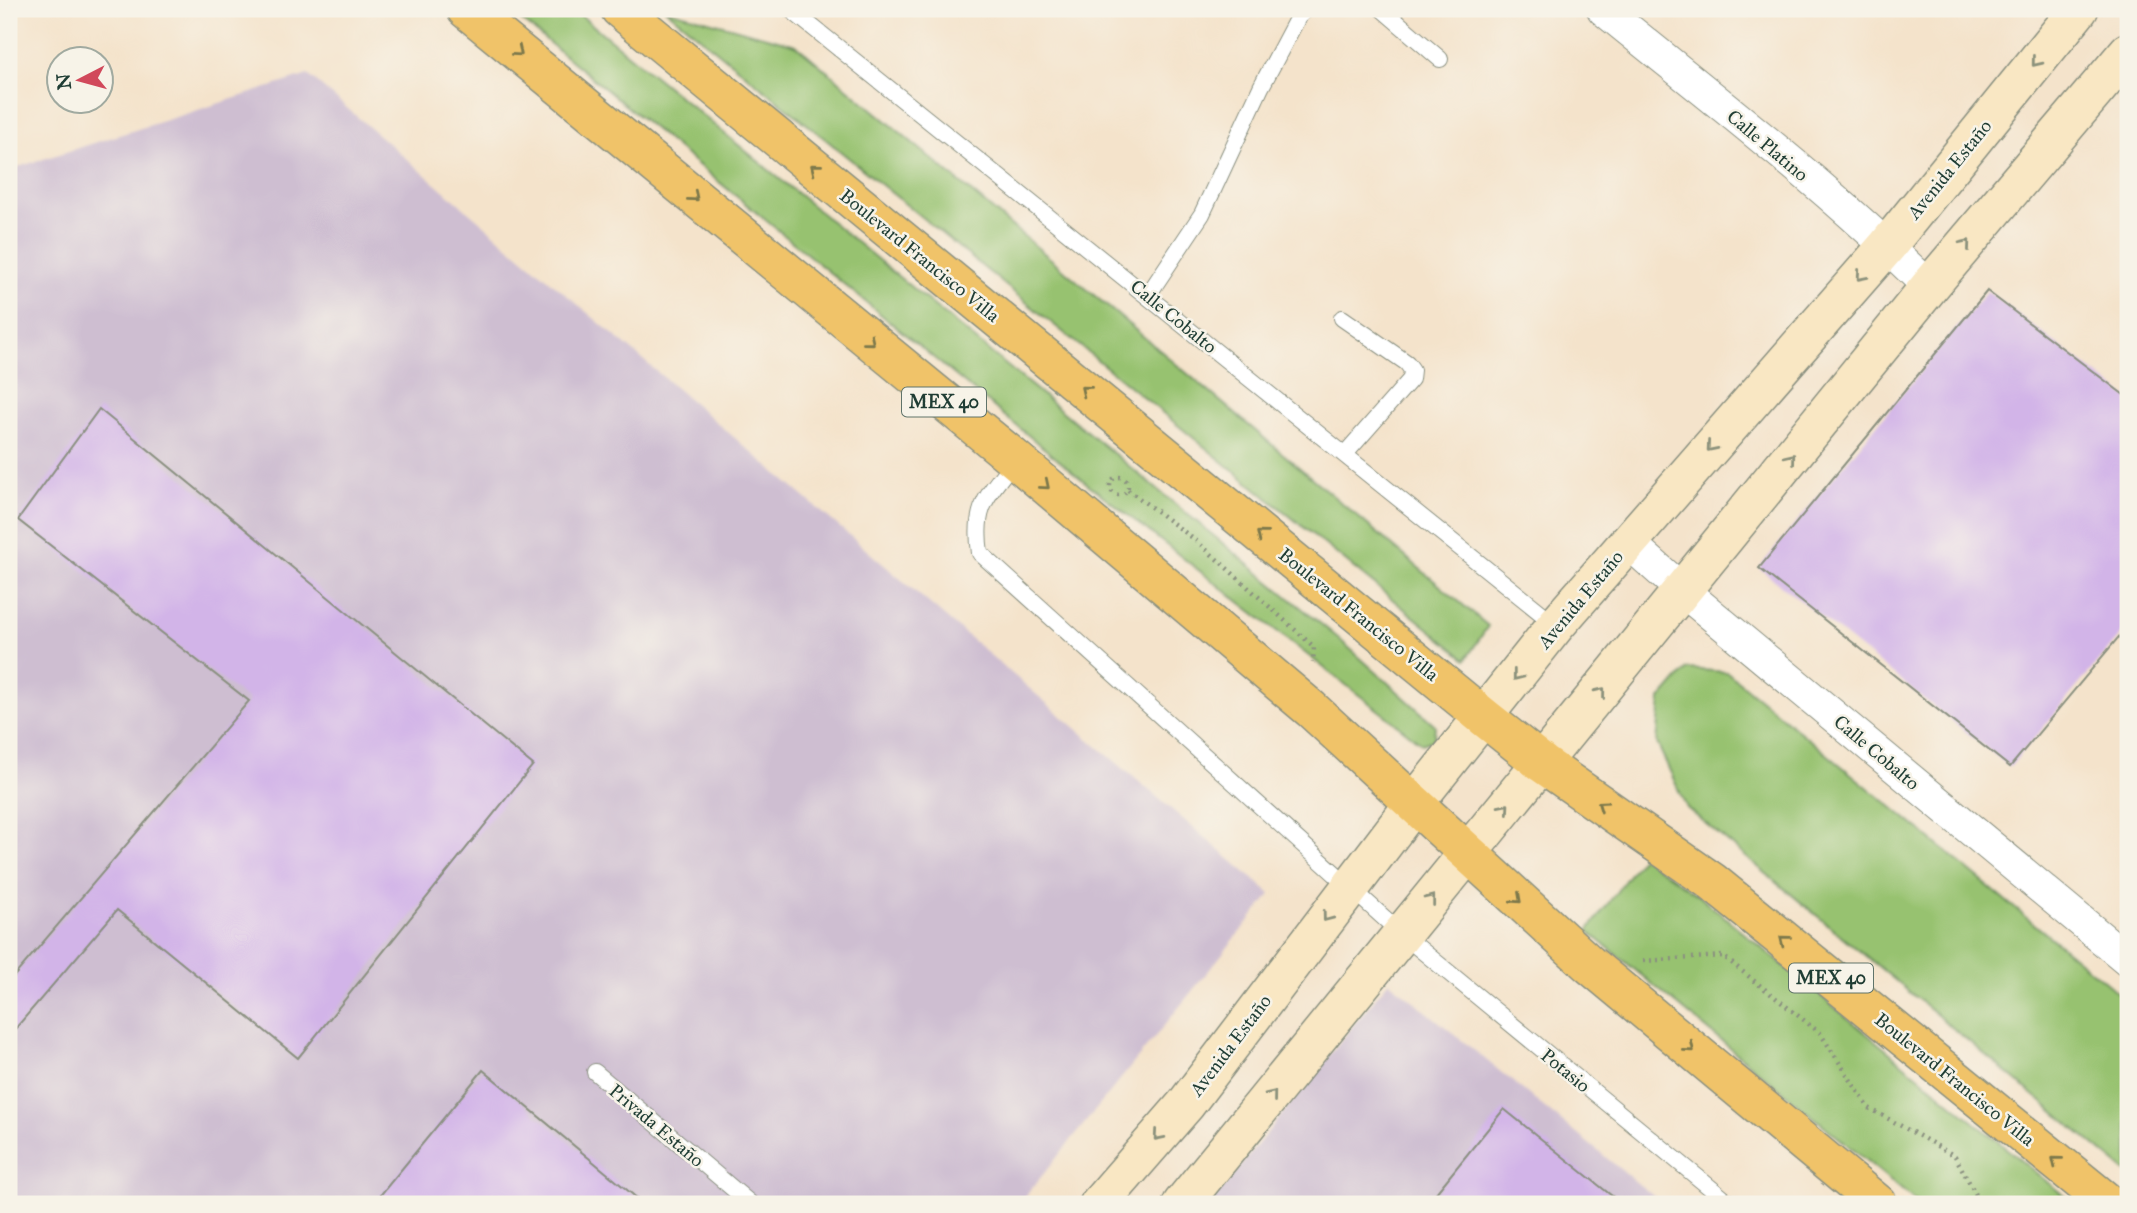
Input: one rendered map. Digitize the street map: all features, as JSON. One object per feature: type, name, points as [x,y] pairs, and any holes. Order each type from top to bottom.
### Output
[{"type":"main road","name":"MEX 40","points":[[466,9],[1015,459],[1311,709],[1589,964],[1878,1204]]},
{"type":"main road","name":"Boulevard Francisco Villa","points":[[620,9],[1485,718],[1543,764],[1711,881],[2109,1204]]},
{"type":"main road","name":"Avenida Estaño","points":[[1098,1204],[1186,1104],[1413,805],[1485,718],[1556,625],[1887,246],[2079,9]]},
{"type":"main road","points":[[1182,1204],[1929,288],[2128,52]]},
{"type":"main road","points":[[1186,1104],[1234,1142]]},
{"type":"street","name":"Calle Platino","points":[[1603,9],[1887,246],[1929,288]]},
{"type":"street","name":"Calle Cobalto","points":[[1628,542],[1683,591],[2128,960]]},
{"type":"lane","name":"Calle Cobalto","points":[[790,9],[1556,625]]},
{"type":"lane","points":[[1147,295],[1202,214],[1261,87],[1298,17],[1306,9]]},
{"type":"lane","points":[[1382,9],[1440,59]]},
{"type":"lane","points":[[1342,318],[1407,363],[1412,370],[1411,379],[1345,454]]},
{"type":"lane","name":"Potasio","points":[[1015,459],[980,506],[976,528],[980,553],[1403,935],[1730,1204]]},
{"type":"lane","name":"Privada Estaño","points":[[595,1072],[751,1204]]},
{"type":"path","points":[[1128,490],[1124,494],[1115,495],[1109,484],[1112,479],[1121,477],[1127,481],[1128,490],[1198,542],[1314,648],[1311,709]]},
{"type":"path","points":[[1589,964],[1723,956],[1821,1033],[1869,1108],[1955,1156],[1981,1204]]},
{"type":"shaded area","points":[[308,75],[1271,894],[1019,1204],[9,1204],[9,170]]},
{"type":"shaded area","points":[[1389,981],[1663,1204],[1210,1204]]},
{"type":"green space","points":[[508,9],[573,9],[1338,638],[1435,725],[1434,740],[1422,744],[1084,481]]},
{"type":"green space","points":[[665,9],[796,45],[1488,626],[1466,659]]},
{"type":"green space","points":[[1687,669],[1727,672],[2128,1001],[2128,1173],[1687,808],[1657,743],[1661,699]]},
{"type":"green space","points":[[1642,857],[1699,896],[2074,1204],[1919,1204],[1588,931]]},
{"type":"building","points":[[1987,291],[2128,398],[2128,626],[2010,767],[1759,568]]},
{"type":"building","points":[[99,409],[533,765],[298,1058],[117,910],[9,1036],[9,982],[249,701],[18,520]]},
{"type":"building","points":[[483,1070],[644,1204],[373,1204]]},
{"type":"building","points":[[1504,1109],[1622,1204],[1427,1204]]}]
